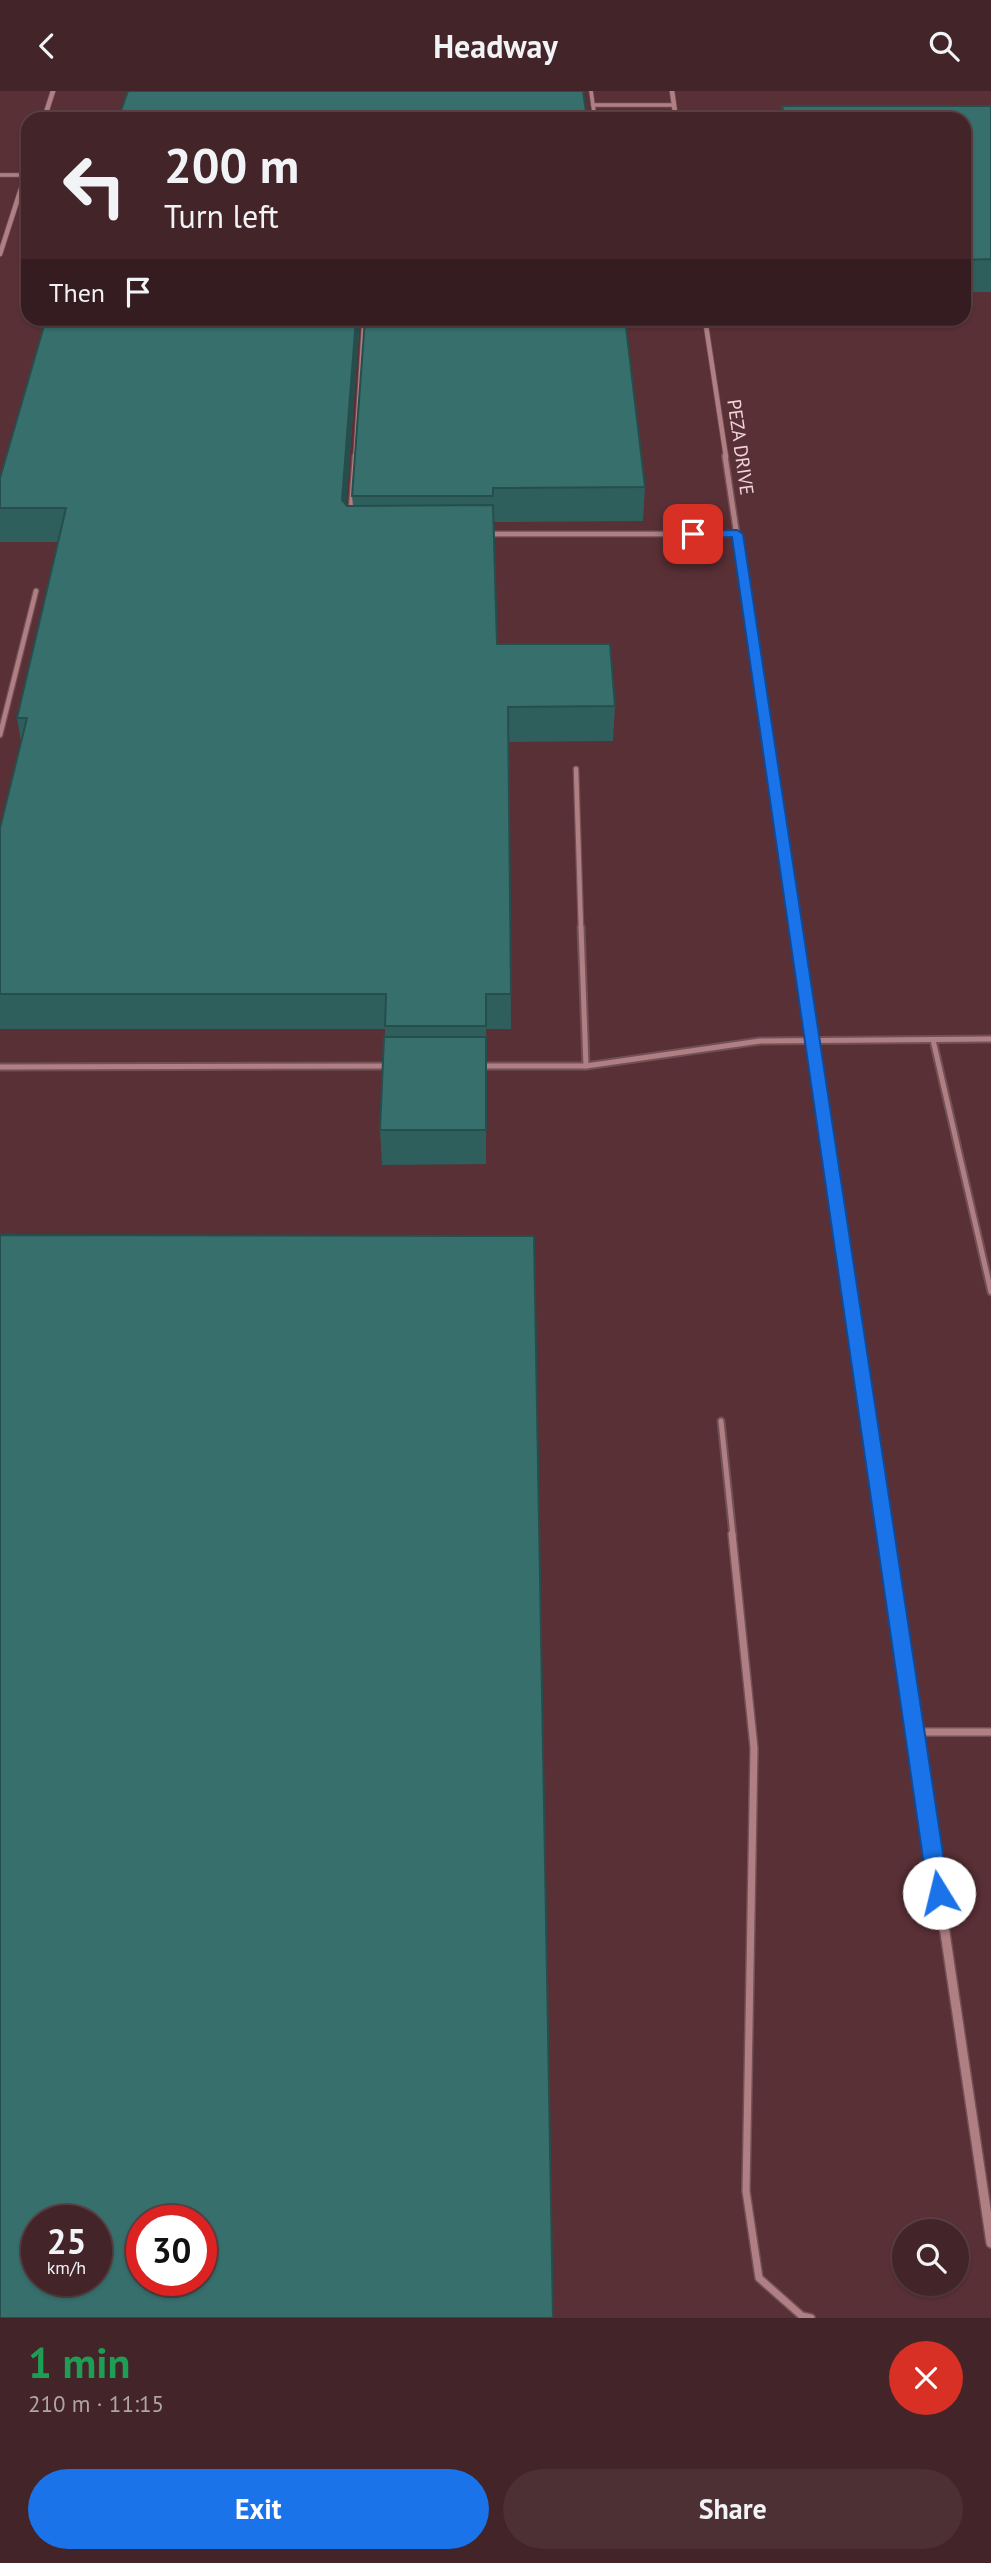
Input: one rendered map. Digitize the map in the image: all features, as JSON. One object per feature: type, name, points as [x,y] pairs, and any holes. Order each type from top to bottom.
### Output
[{"type":"street","points":[[46,112],[53,91]]},
{"type":"street","points":[[672,91],[675,112]]},
{"type":"street","points":[[0,254],[21,188]]},
{"type":"street","name":"PEZA DRIVE","points":[[706,326],[991,2243]]},
{"type":"lane","points":[[591,91],[594,112]]},
{"type":"lane","points":[[593,105],[674,104]]},
{"type":"lane","points":[[0,175],[21,176]]},
{"type":"lane","points":[[350,521],[364,326]]},
{"type":"lane","points":[[487,534],[737,534]]},
{"type":"lane","points":[[0,735],[36,591]]},
{"type":"lane","points":[[576,769],[586,1066]]},
{"type":"lane","points":[[933,1039],[991,1292]]},
{"type":"lane","points":[[474,1066],[586,1066],[760,1041],[991,1039]]},
{"type":"lane","points":[[0,1067],[391,1066]]},
{"type":"lane","points":[[722,1421],[754,1748],[746,2191],[759,2278],[802,2316],[811,2318]]},
{"type":"lane","points":[[915,1732],[991,1732]]},
{"type":"building","points":[[128,91],[583,91],[586,112],[120,112]]},
{"type":"building","points":[[782,106],[991,106],[991,259],[971,260],[971,112],[784,112]]},
{"type":"building","points":[[44,326],[355,326],[342,500],[347,506],[493,505],[497,644],[610,644],[615,706],[508,707],[511,994],[486,994],[486,1026],[385,1026],[386,994],[0,994],[0,828],[27,718],[17,718],[66,508],[0,508],[0,478]]},
{"type":"building","points":[[364,326],[626,326],[645,487],[493,488],[493,496],[352,496]]},
{"type":"building","points":[[384,1037],[486,1037],[486,1130],[380,1130]]},
{"type":"building","points":[[0,1235],[534,1236],[553,2318],[0,2318]]},
{"type":"route","points":[[693,534],[737,534],[939,1893]]}]
